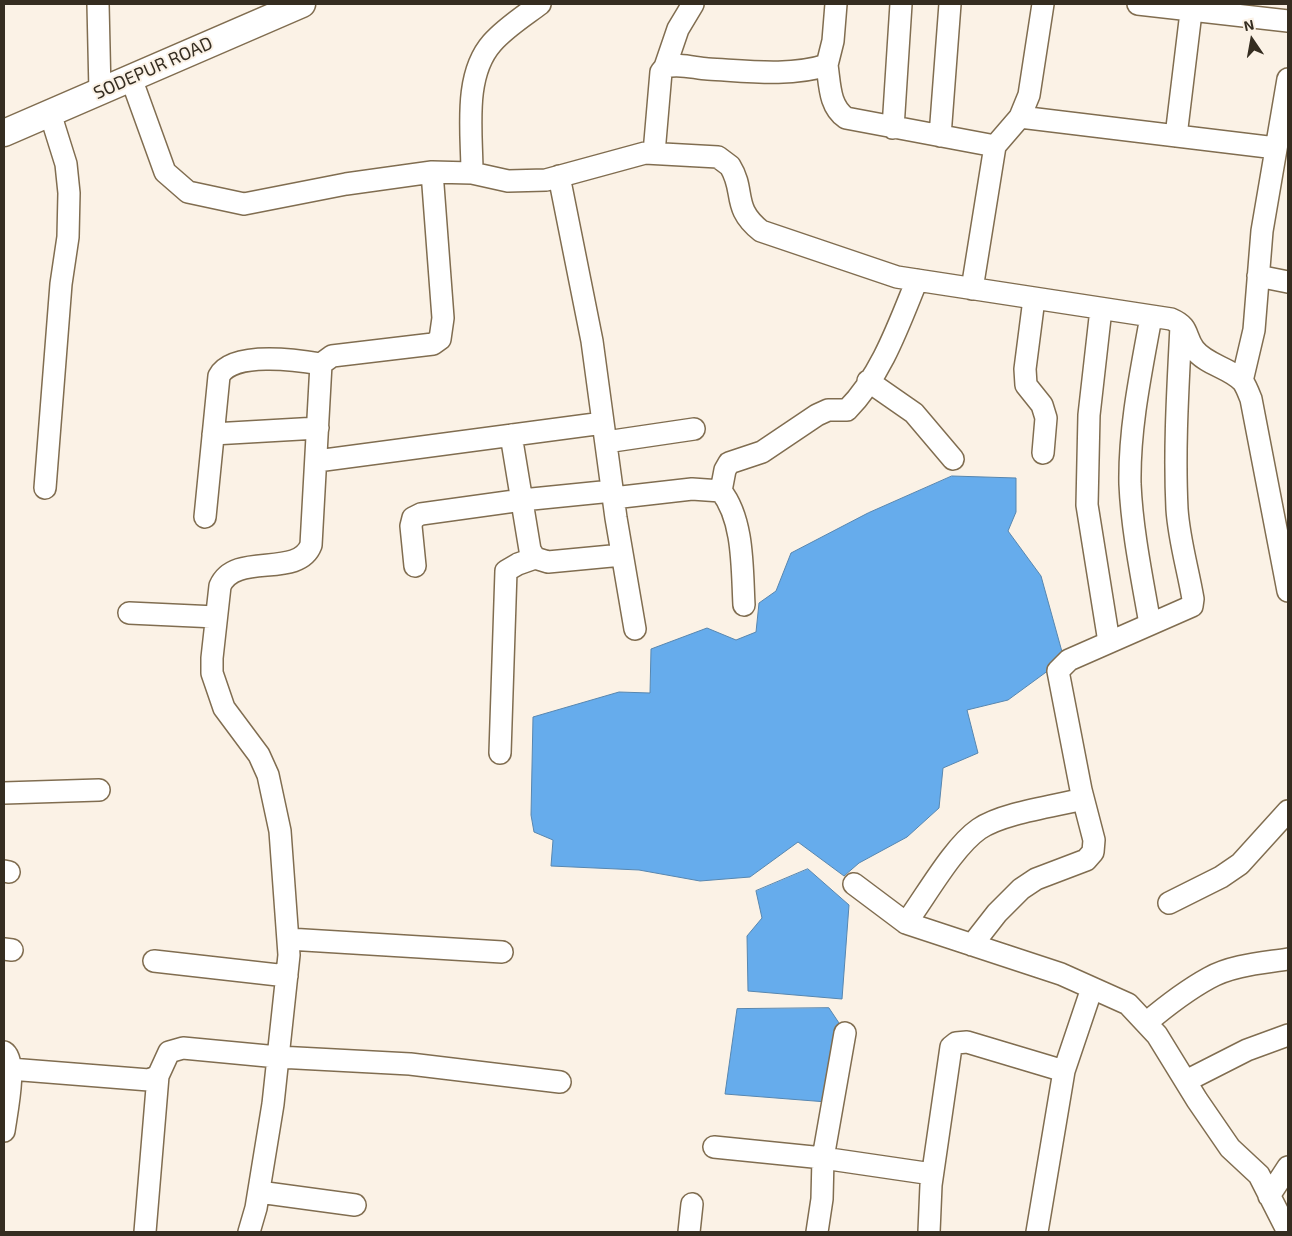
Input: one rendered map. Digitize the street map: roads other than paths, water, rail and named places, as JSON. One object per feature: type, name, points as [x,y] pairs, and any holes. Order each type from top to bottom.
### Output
[{"type":"main road","name":"SODEPUR ROAD","points":[[4,133],[302,4]]},
{"type":"street","points":[[98,4],[100,92]]},
{"type":"street","points":[[472,173],[472,91],[477,68],[492,43],[540,4]]},
{"type":"street","points":[[654,153],[661,72],[666,67],[678,30],[693,4]]},
{"type":"street","points":[[836,4],[833,41],[827,65],[832,100],[837,112],[846,118],[940,136],[994,152]]},
{"type":"street","points":[[892,128],[901,4]]},
{"type":"street","points":[[940,136],[950,4]]},
{"type":"street","points":[[972,289],[994,152],[1020,117],[1029,95],[1043,4]]},
{"type":"street","points":[[1138,4],[1192,7],[1288,21]]},
{"type":"street","points":[[1176,136],[1192,7]]},
{"type":"street","points":[[666,67],[676,65],[706,69],[782,71],[816,68],[827,65]]},
{"type":"street","points":[[131,78],[165,172],[188,192],[244,204],[346,184],[432,172],[472,173],[508,181],[546,180],[644,153],[718,157],[730,166],[742,209],[751,223],[762,231],[897,277],[1181,323],[1193,347],[1204,358],[1242,381],[1252,400],[1281,515],[1288,590]]},
{"type":"street","points":[[1242,381],[1254,330],[1262,231],[1288,79]]},
{"type":"street","points":[[45,488],[61,284],[68,237],[69,193],[66,164],[50,113]]},
{"type":"street","points":[[1020,117],[1276,148]]},
{"type":"street","points":[[205,517],[219,376],[223,368],[233,364],[262,360],[295,359],[321,364],[332,356],[433,344],[440,339],[443,318],[432,172]]},
{"type":"street","points":[[559,176],[592,340],[612,495],[635,628]]},
{"type":"street","points":[[1258,276],[1288,282]]},
{"type":"street","points":[[721,492],[725,470],[729,463],[762,452],[816,415],[828,410],[847,410],[868,381],[896,331],[917,280]]},
{"type":"street","points":[[1034,299],[1025,369],[1026,385],[1042,405],[1046,418],[1043,453]]},
{"type":"street","points":[[1101,309],[1089,415],[1087,505],[1109,642]]},
{"type":"street","points":[[1150,624],[1130,484],[1135,403],[1151,317]]},
{"type":"street","points":[[972,945],[997,913],[1021,889],[1036,879],[1086,860],[1093,852],[1094,840],[1083,799],[1058,671],[1069,660],[1150,624],[1187,610],[1192,606],[1193,599],[1183,560],[1177,510],[1176,411],[1181,323]]},
{"type":"street","points":[[249,1232],[259,1192],[273,1104],[287,976],[288,939],[280,831],[268,775],[259,755],[224,708],[214,682],[212,658],[220,586],[228,575],[241,568],[295,560],[309,553],[312,545],[321,364]]},
{"type":"street","points":[[868,381],[914,413],[953,459]]},
{"type":"street","points":[[213,434],[318,428]]},
{"type":"street","points":[[317,461],[510,435],[694,429]]},
{"type":"street","points":[[510,435],[530,550],[536,558],[548,562],[622,555]]},
{"type":"street","points":[[414,566],[411,526],[413,518],[421,514],[522,500],[692,489],[721,492],[728,500],[738,536],[744,605]]},
{"type":"street","points":[[500,753],[506,571],[518,564],[536,558]]},
{"type":"street","points":[[129,613],[216,617]]},
{"type":"street","points":[[4,793],[99,790]]},
{"type":"street","points":[[906,923],[963,843],[980,828],[1005,818],[1083,799]]},
{"type":"street","points":[[1169,903],[1221,877],[1240,864],[1288,811]]},
{"type":"street","points":[[854,884],[906,923],[1062,974],[1128,1004],[1157,1035],[1230,1148],[1259,1175],[1288,1232]]},
{"type":"street","points":[[288,939],[502,952]]},
{"type":"street","points":[[1146,1023],[1162,1009],[1210,977],[1234,968],[1288,959]]},
{"type":"street","points":[[154,961],[287,976]]},
{"type":"street","points":[[1037,1232],[1064,1071],[1092,988]]},
{"type":"street","points":[[817,1232],[822,1199],[822,1158],[846,1033]]},
{"type":"street","points":[[1186,1082],[1247,1050],[1288,1035]]},
{"type":"street","points":[[929,1232],[932,1174],[950,1047],[956,1043],[967,1042],[1064,1071]]},
{"type":"street","points":[[145,1232],[158,1076],[169,1052],[174,1049],[410,1064],[560,1082]]},
{"type":"street","points":[[4,1130],[7,1061],[149,1080],[158,1076]]},
{"type":"street","points":[[714,1147],[822,1158],[932,1174]]},
{"type":"street","points":[[1269,1196],[1288,1167]]},
{"type":"street","points":[[259,1192],[355,1205]]},
{"type":"street","points":[[689,1232],[692,1204]]},
{"type":"water","points":[[952,476],[1016,478],[1016,512],[1008,531],[1041,576],[1064,659],[1008,700],[967,710],[978,753],[943,768],[939,808],[907,837],[859,863],[844,876],[798,842],[750,877],[700,881],[639,870],[551,866],[553,840],[534,832],[531,815],[533,717],[619,692],[650,693],[651,649],[707,628],[736,640],[756,632],[759,603],[776,591],[791,553],[868,513]]},
{"type":"water","points":[[808,869],[849,905],[842,999],[748,991],[747,936],[762,918],[756,891]]},
{"type":"water","points":[[829,1008],[841,1026],[827,1102],[725,1094],[737,1009]]}]
